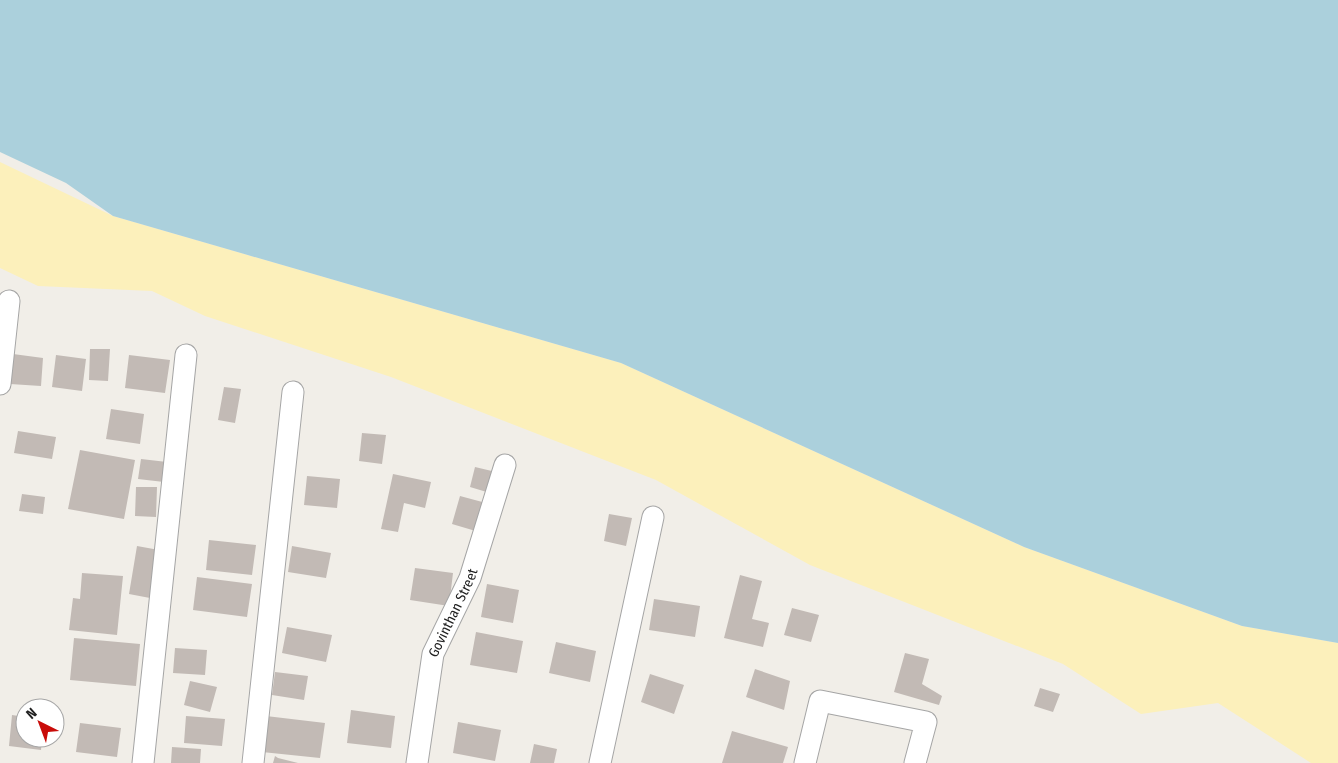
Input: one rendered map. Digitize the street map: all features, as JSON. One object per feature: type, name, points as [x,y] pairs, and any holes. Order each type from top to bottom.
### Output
[{"type":"street","points":[[0,384],[9,301]]},
{"type":"street","points":[[143,763],[186,355]]},
{"type":"street","points":[[253,763],[293,392]]},
{"type":"street","name":"Govinthan Street","points":[[417,763],[433,654],[470,578],[505,465]]},
{"type":"street","points":[[600,763],[653,517]]},
{"type":"street","points":[[805,763],[820,701],[926,722],[915,763]]},
{"type":"sand","points":[[0,162],[113,216],[621,363],[1024,547],[1242,626],[1338,643],[1338,763],[1311,763],[1218,703],[1141,714],[1063,664],[810,565],[656,480],[391,377],[205,316],[152,291],[38,286],[0,268]]},
{"type":"water","points":[[0,0],[1338,0],[1338,643],[1242,626],[1024,547],[621,363],[113,216],[66,183],[0,152]]},
{"type":"building","points":[[90,349],[110,349],[108,381],[89,380]]},
{"type":"building","points":[[13,354],[43,358],[41,386],[10,384]]},
{"type":"building","points":[[56,355],[86,359],[82,391],[52,387]]},
{"type":"building","points":[[129,355],[170,360],[165,393],[125,388]]},
{"type":"building","points":[[224,387],[241,389],[235,423],[218,420]]},
{"type":"building","points":[[111,409],[144,414],[140,444],[106,439]]},
{"type":"building","points":[[18,431],[56,437],[52,459],[14,453]]},
{"type":"building","points":[[362,433],[386,435],[382,464],[359,461]]},
{"type":"building","points":[[80,450],[135,460],[124,519],[68,509]]},
{"type":"building","points":[[141,459],[167,462],[164,482],[138,479]]},
{"type":"building","points":[[475,467],[496,472],[490,493],[470,487]]},
{"type":"building","points":[[393,474],[431,482],[425,508],[404,503],[398,532],[381,529]]},
{"type":"building","points":[[307,476],[340,479],[337,508],[304,505]]},
{"type":"building","points":[[136,487],[157,487],[156,517],[135,516]]},
{"type":"building","points":[[22,494],[45,497],[43,514],[19,511]]},
{"type":"building","points":[[460,496],[486,503],[479,532],[452,524]]},
{"type":"building","points":[[609,514],[632,518],[626,546],[604,541]]},
{"type":"building","points":[[209,540],[256,545],[252,575],[206,570]]},
{"type":"building","points":[[137,546],[159,550],[150,598],[129,594]]},
{"type":"building","points":[[292,546],[331,553],[326,578],[288,572]]},
{"type":"building","points":[[415,568],[453,573],[449,606],[410,600]]},
{"type":"building","points":[[82,573],[123,576],[117,635],[69,630],[73,598],[80,599]]},
{"type":"building","points":[[740,575],[762,581],[752,619],[769,623],[763,647],[724,638]]},
{"type":"building","points":[[197,577],[252,584],[247,617],[193,610]]},
{"type":"building","points":[[487,584],[519,590],[513,623],[481,617]]},
{"type":"building","points":[[654,599],[700,606],[695,637],[649,630]]},
{"type":"building","points":[[792,608],[819,615],[811,642],[784,635]]},
{"type":"building","points":[[287,627],[332,635],[326,662],[282,653]]},
{"type":"building","points":[[476,632],[523,641],[517,673],[470,665]]},
{"type":"building","points":[[74,638],[140,644],[136,686],[70,680]]},
{"type":"building","points":[[556,642],[596,651],[590,682],[549,673]]},
{"type":"building","points":[[175,648],[207,650],[205,675],[173,673]]},
{"type":"building","points":[[905,653],[929,659],[922,684],[942,696],[939,705],[894,692]]},
{"type":"building","points":[[755,669],[790,681],[784,710],[746,697]]},
{"type":"building","points":[[275,672],[308,676],[304,700],[272,695]]},
{"type":"building","points":[[650,674],[684,685],[674,714],[641,702]]},
{"type":"building","points":[[190,681],[217,687],[210,712],[184,705]]},
{"type":"building","points":[[1040,688],[1060,694],[1053,712],[1034,706]]},
{"type":"building","points":[[351,710],[395,716],[391,748],[347,743]]},
{"type":"building","points":[[12,715],[15,715],[15,747],[9,746]]},
{"type":"building","points":[[186,716],[225,719],[222,746],[184,743]]},
{"type":"building","points":[[266,716],[325,723],[320,758],[262,752]]},
{"type":"building","points":[[458,722],[501,730],[495,761],[453,753]]},
{"type":"building","points":[[80,723],[121,728],[117,757],[76,752]]},
{"type":"building","points":[[732,731],[788,747],[783,763],[722,763]]},
{"type":"building","points":[[534,744],[557,749],[554,763],[530,763]]},
{"type":"building","points":[[172,747],[201,749],[200,763],[171,763]]},
{"type":"building","points":[[25,748],[41,748],[41,750]]},
{"type":"building","points":[[275,756],[278,758],[298,763],[273,763]]}]
